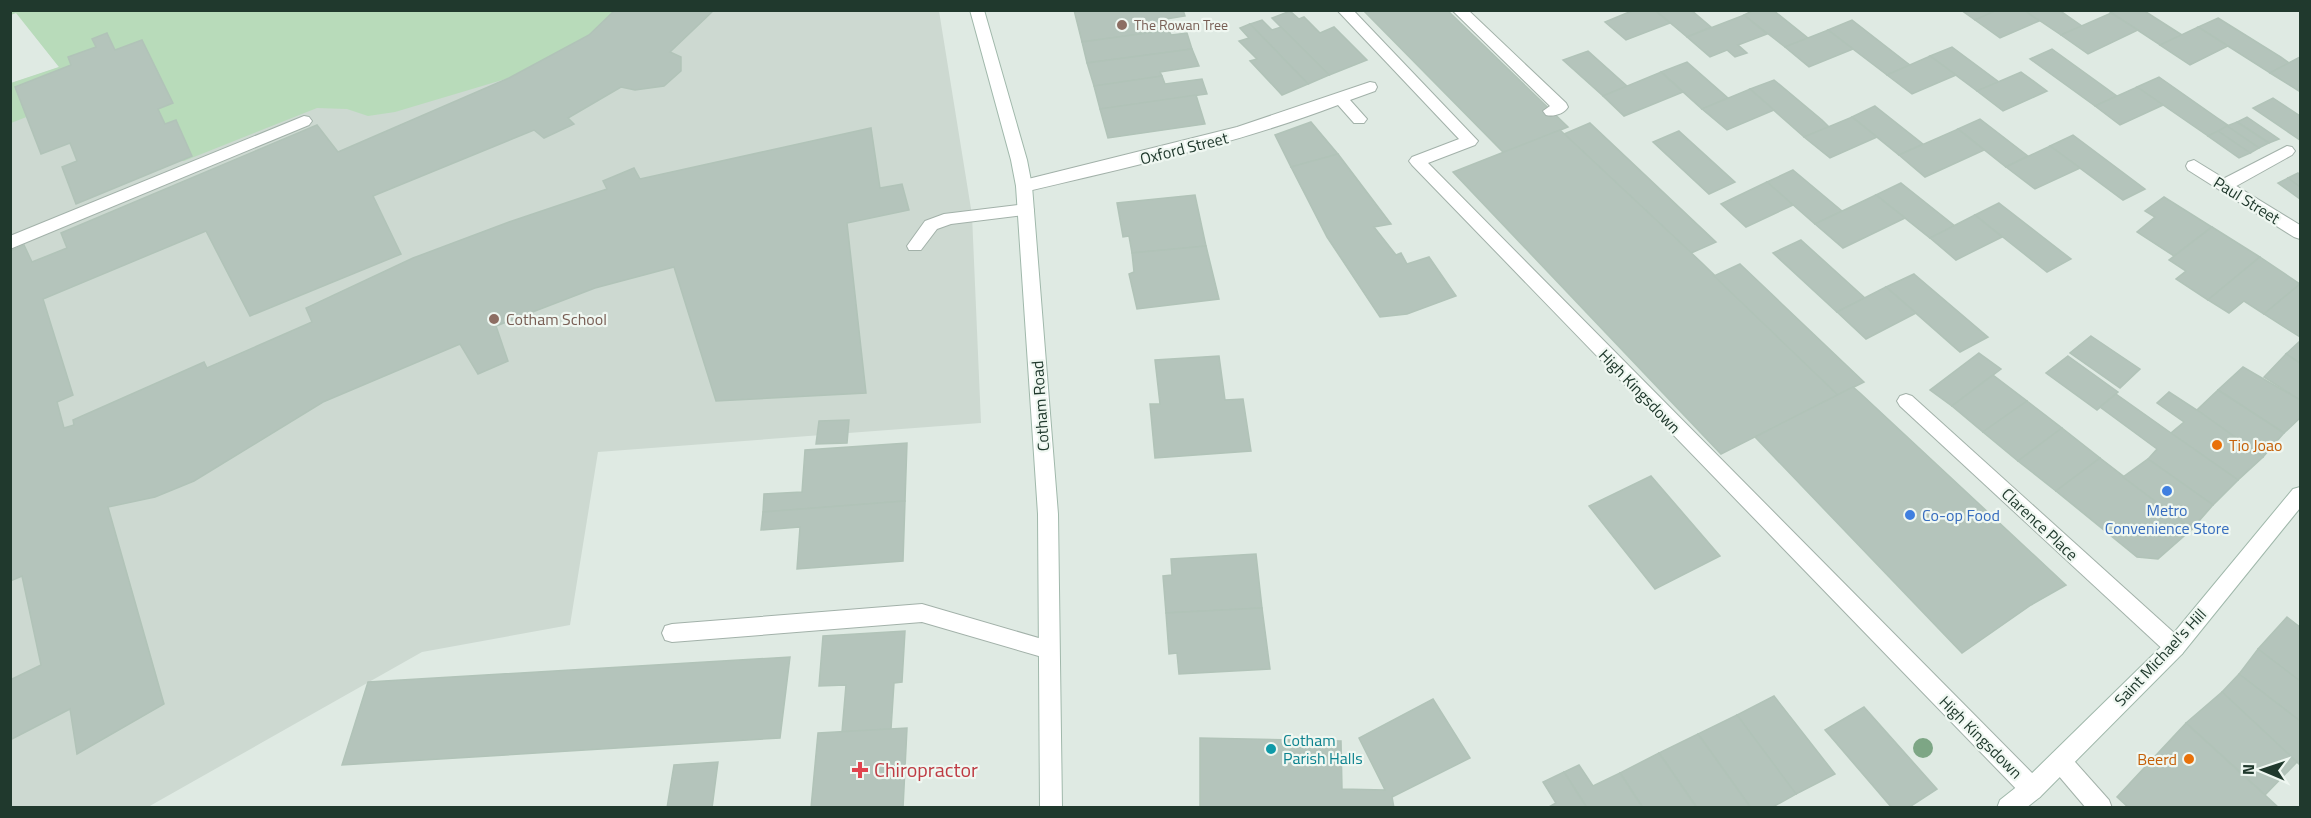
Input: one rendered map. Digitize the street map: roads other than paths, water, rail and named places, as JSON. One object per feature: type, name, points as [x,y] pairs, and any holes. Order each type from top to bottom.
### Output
[{"type":"street","name":"Cotham Road","points":[[977,10],[1019,160],[1024,186],[1048,514],[1051,807]]},
{"type":"street","name":"High Kingsdown","points":[[1344,10],[1478,138],[1417,161],[2032,789]]},
{"type":"street","points":[[1459,10],[1562,107],[1551,111]]},
{"type":"street","name":"Oxford Street","points":[[1024,186],[1206,143],[1270,124],[1370,87]]},
{"type":"street","points":[[1341,99],[1359,119]]},
{"type":"street","points":[[10,243],[304,122]]},
{"type":"street","points":[[2225,185],[2287,151]]},
{"type":"street","name":"Paul Street","points":[[2194,166],[2301,233]]},
{"type":"street","points":[[915,246],[931,225],[950,218],[1026,210]]},
{"type":"street","name":"Clarence Place","points":[[1906,401],[2175,647]]},
{"type":"street","name":"Saint Michael's Hill","points":[[2008,807],[2032,789],[2175,647],[2301,495]]},
{"type":"street","points":[[672,633],[922,613],[1049,650]]},
{"type":"street","points":[[2060,761],[2101,807]]},
{"type":"place","name":"The Rowan Tree","points":[[1122,25]]},
{"type":"place","name":"Cotham School","points":[[494,319]]},
{"type":"place","name":"Tio Joao","points":[[2217,445]]},
{"type":"place","name":"Metro Convenience Store","points":[[2167,491]]},
{"type":"place","name":"Co-op Food","points":[[1910,515]]},
{"type":"place","name":"Cotham Parish Halls","points":[[1271,749]]},
{"type":"place","name":"Beerd","points":[[2189,759]]},
{"type":"place","name":"Chiropractor","points":[[860,770]]}]
